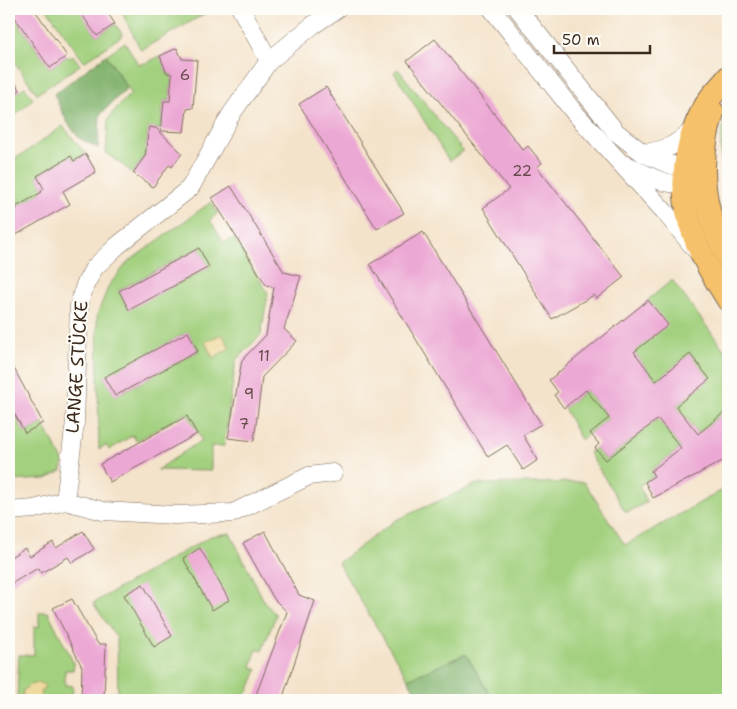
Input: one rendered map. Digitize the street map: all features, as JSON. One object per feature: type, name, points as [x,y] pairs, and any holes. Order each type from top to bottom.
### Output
[{"type":"main road","points":[[726,80],[709,100],[694,129],[689,144],[691,178],[705,200],[728,258]]},
{"type":"main road","points":[[726,80],[691,178],[685,203],[692,231],[703,259],[728,300]]},
{"type":"street","points":[[241,9],[269,61]]},
{"type":"street","name":"LANGE STÜCKE","points":[[65,501],[75,422],[79,305],[84,284],[94,268],[117,246],[190,188],[232,113],[269,61],[313,25],[337,9]]},
{"type":"street","points":[[492,9],[574,112],[664,211],[703,259]]},
{"type":"street","points":[[518,9],[616,132],[643,153],[668,164],[691,178]]},
{"type":"street","points":[[643,153],[659,151],[674,145],[694,129]]},
{"type":"street","points":[[619,162],[666,184],[691,178]]},
{"type":"street","points":[[9,512],[34,509],[65,501],[103,511],[175,514],[233,513],[309,476],[334,474]]},
{"type":"green space","points":[[9,9],[50,68],[67,56],[69,58],[73,55],[80,65],[37,94],[9,54]]},
{"type":"green space","points":[[47,9],[79,9],[97,36],[115,24],[123,35],[84,62]]},
{"type":"green space","points":[[120,9],[213,9],[141,50]]},
{"type":"green space","points":[[125,42],[138,64],[146,63],[160,56],[167,73],[172,74],[170,101],[164,101],[161,129],[149,128],[146,147],[150,148],[133,173],[106,153],[108,120],[131,93],[106,55]]},
{"type":"green space","points":[[106,55],[127,88],[100,115],[98,148],[79,138],[67,122],[54,94]]},
{"type":"green space","points":[[398,69],[463,151],[449,161],[394,72]]},
{"type":"green space","points":[[25,87],[33,99],[9,121],[9,97]]},
{"type":"green space","points":[[728,112],[728,204],[722,170],[721,146],[724,123]]},
{"type":"green space","points":[[63,126],[86,154],[74,161],[71,156],[37,176],[44,189],[41,190],[42,192],[16,207],[17,209],[9,214],[9,162]]},
{"type":"green space","points":[[211,202],[218,213],[210,220],[224,243],[234,238],[268,293],[261,335],[236,360],[224,446],[211,446],[211,471],[157,470],[202,440],[187,413],[136,441],[133,435],[109,450],[106,445],[99,449],[97,315],[109,285],[128,262]],"holes":[[[199,248],[209,268],[129,309],[119,290]],[[188,332],[198,351],[115,396],[105,377]]]},
{"type":"green space","points":[[672,280],[728,355],[728,409],[698,434],[676,406],[710,379],[690,354],[656,381],[634,352],[648,300]]},
{"type":"green space","points":[[586,390],[609,418],[581,440],[564,408]]},
{"type":"green space","points":[[9,404],[25,433],[43,423],[63,461],[62,471],[46,479],[9,481]]},
{"type":"green space","points":[[658,419],[681,448],[651,471],[654,476],[639,486],[647,502],[628,512],[625,511],[589,453],[595,448],[606,460]]},
{"type":"green space","points":[[584,482],[625,545],[728,487],[728,700],[493,700],[466,654],[408,679],[338,563],[396,520],[477,484]]},
{"type":"green space","points":[[230,533],[265,603],[276,615],[262,651],[257,649],[251,666],[257,670],[248,692],[235,700],[210,700],[208,697],[201,700],[121,700],[118,697],[117,638],[93,603],[211,536]]},
{"type":"green space","points":[[39,612],[48,612],[74,664],[73,670],[65,670],[65,685],[73,686],[72,700],[17,700],[19,655],[34,655],[34,627],[39,627]]},
{"type":"green space","points":[[466,654],[493,700],[398,700],[415,691],[408,679]]},
{"type":"sand","points":[[222,334],[230,348],[213,358],[205,342]]},
{"type":"sand","points":[[39,682],[45,686],[40,693],[43,700],[22,700],[23,691],[29,685]]},
{"type":"building","points":[[9,9],[34,9],[67,56],[50,68]]},
{"type":"building","points":[[78,9],[105,9],[115,24],[97,36]]},
{"type":"building","points":[[435,39],[523,150],[528,146],[542,163],[537,167],[624,277],[596,299],[594,295],[552,319],[483,208],[509,189],[407,61]]},
{"type":"building","points":[[177,48],[182,59],[197,60],[193,108],[187,109],[184,132],[161,131],[164,101],[170,101],[172,74],[167,73],[160,56]]},
{"type":"building","points":[[9,73],[20,90],[9,98]]},
{"type":"building","points":[[326,87],[404,213],[377,229],[299,104]]},
{"type":"building","points":[[149,127],[156,128],[182,153],[172,167],[169,165],[153,187],[133,173],[145,156]]},
{"type":"building","points":[[86,154],[96,172],[63,191],[70,204],[9,239],[9,214],[17,209],[16,207],[44,189],[37,176],[71,156],[74,161]]},
{"type":"building","points":[[231,186],[284,272],[301,276],[284,329],[297,341],[262,377],[254,441],[228,438],[242,360],[266,335],[274,287],[266,285],[212,198]]},
{"type":"building","points":[[423,232],[541,424],[523,435],[538,460],[523,470],[507,445],[488,457],[370,264]]},
{"type":"building","points":[[199,248],[209,267],[129,310],[119,291]]},
{"type":"building","points":[[648,300],[668,325],[634,352],[656,381],[690,354],[710,379],[676,406],[698,434],[728,409],[728,458],[653,498],[645,482],[654,476],[651,471],[681,448],[658,419],[606,460],[595,448],[599,444],[590,433],[609,418],[586,390],[564,408],[554,395],[558,392],[549,380]]},
{"type":"building","points":[[188,332],[198,351],[115,396],[104,377]]},
{"type":"building","points":[[9,359],[43,423],[25,433],[9,404]]},
{"type":"building","points":[[187,416],[197,434],[110,482],[100,464]]},
{"type":"building","points":[[83,531],[94,549],[72,563],[68,557],[41,573],[38,568],[9,585],[9,558],[25,548],[30,556],[53,542],[56,548]]},
{"type":"building","points":[[265,531],[299,595],[315,601],[282,700],[254,700],[287,612],[274,599],[243,543]]},
{"type":"building","points":[[200,548],[229,600],[212,610],[183,558]]},
{"type":"building","points":[[143,584],[172,636],[154,647],[124,595]]},
{"type":"building","points":[[72,599],[98,644],[106,644],[104,700],[81,700],[82,667],[53,608]]}]
